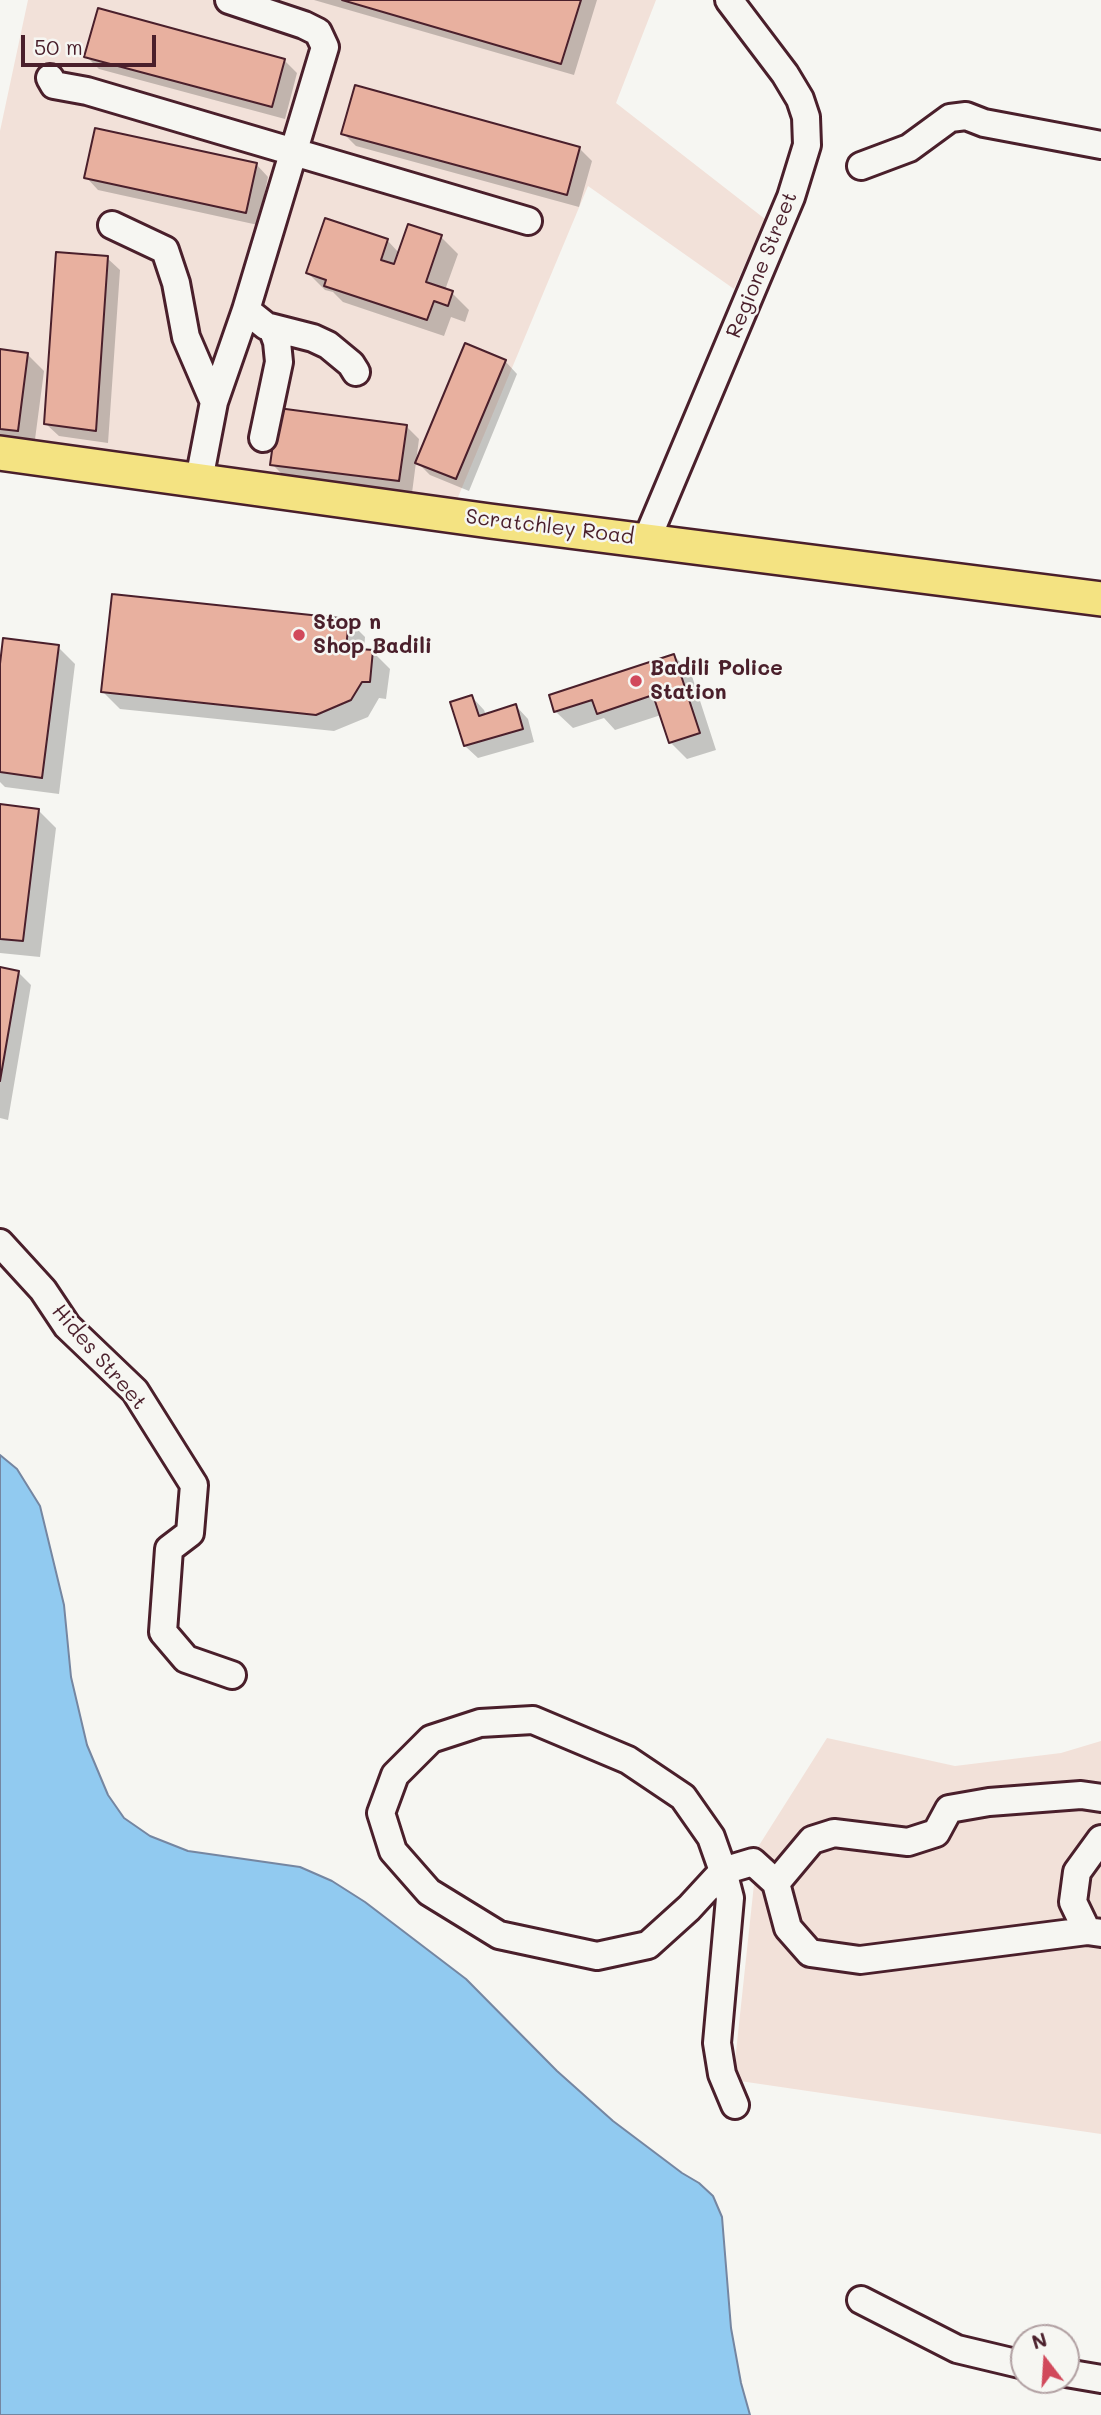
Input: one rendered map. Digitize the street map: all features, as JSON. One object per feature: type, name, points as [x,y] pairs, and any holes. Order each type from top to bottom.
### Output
[{"type":"main road","name":"Scratchley Road","points":[[0,453],[490,521],[1101,599]]},
{"type":"street","points":[[199,480],[214,402],[246,310],[325,53],[322,37],[304,25],[229,0]]},
{"type":"street","name":"Regione Street","points":[[647,539],[791,197],[807,145],[806,117],[800,99],[785,74],[729,0]]},
{"type":"street","points":[[50,78],[54,85],[87,91],[528,221]]},
{"type":"street","points":[[861,166],[909,148],[950,118],[966,116],[984,123],[1101,145]]},
{"type":"street","points":[[112,225],[165,250],[176,283],[186,337],[214,402]]},
{"type":"street","points":[[246,310],[266,326],[313,338],[328,345],[351,364],[356,372]]},
{"type":"street","points":[[263,438],[279,362],[272,328]]},
{"type":"street","name":"Hides Street","points":[[0,1243],[43,1290],[67,1326],[135,1391],[194,1485],[190,1533],[169,1549],[163,1632],[186,1659],[232,1675]]},
{"type":"street","points":[[735,2105],[722,2074],[717,2043],[730,1898],[723,1871],[711,1837],[683,1797],[628,1760],[533,1720],[480,1723],[431,1739],[395,1774],[381,1813],[393,1851],[429,1892],[499,1935],[597,1956],[648,1945],[689,1908],[723,1871],[753,1862],[776,1883],[788,1928],[810,1953],[860,1960],[1094,1932],[1073,1902],[1076,1872],[1101,1839]]},
{"type":"street","points":[[776,1883],[812,1840],[834,1833],[908,1842],[936,1833],[949,1809],[989,1802],[1081,1795],[1101,1798]]},
{"type":"street","points":[[860,2300],[957,2349],[1010,2362]]},
{"type":"street","points":[[1080,2375],[1101,2379]]},
{"type":"shaded area","points":[[28,0],[656,0],[616,103],[765,219],[734,289],[588,186],[456,502],[0,438],[0,131]]},
{"type":"shaded area","points":[[827,1738],[955,1766],[1061,1753],[1101,1741],[1101,2134],[733,2080],[758,1847]]},
{"type":"water","points":[[0,1455],[17,1469],[40,1506],[64,1605],[71,1677],[87,1745],[108,1795],[124,1818],[150,1836],[188,1851],[300,1867],[332,1881],[365,1902],[466,1979],[557,2071],[613,2121],[713,2196],[722,2217],[731,2328],[750,2415],[0,2415]]},
{"type":"building","points":[[342,0],[581,0],[561,64]]},
{"type":"building","points":[[98,8],[285,59],[272,107],[84,57]]},
{"type":"building","points":[[355,85],[580,147],[567,195],[341,134]]},
{"type":"building","points":[[95,128],[257,163],[246,213],[84,178]]},
{"type":"building","points":[[325,218],[388,239],[381,260],[394,264],[408,224],[442,235],[426,282],[453,291],[448,306],[434,301],[427,320],[324,286],[326,280],[306,273]]},
{"type":"building","points":[[56,252],[108,256],[96,431],[44,424]]},
{"type":"building","points":[[465,343],[506,360],[456,479],[415,463]]},
{"type":"building","points":[[0,349],[28,353],[18,431],[0,429]]},
{"type":"building","points":[[278,408],[407,425],[399,481],[270,465]]},
{"type":"building","points":[[112,594],[349,619],[346,648],[373,650],[370,682],[362,682],[351,700],[316,715],[101,692]]},
{"type":"building","points":[[3,638],[59,645],[42,778],[0,772],[0,664]]},
{"type":"building","points":[[674,654],[700,733],[669,743],[653,695],[597,714],[592,700],[554,712],[549,695]]},
{"type":"building","points":[[472,695],[479,716],[516,704],[523,729],[464,746],[450,702]]},
{"type":"building","points":[[0,804],[39,809],[23,941],[0,939]]},
{"type":"building","points":[[0,967],[19,971],[0,1081]]},
{"type":"place","name":"Stop n Shop Badili","points":[[299,635]]},
{"type":"place","name":"Badili Police Station","points":[[636,681]]}]
